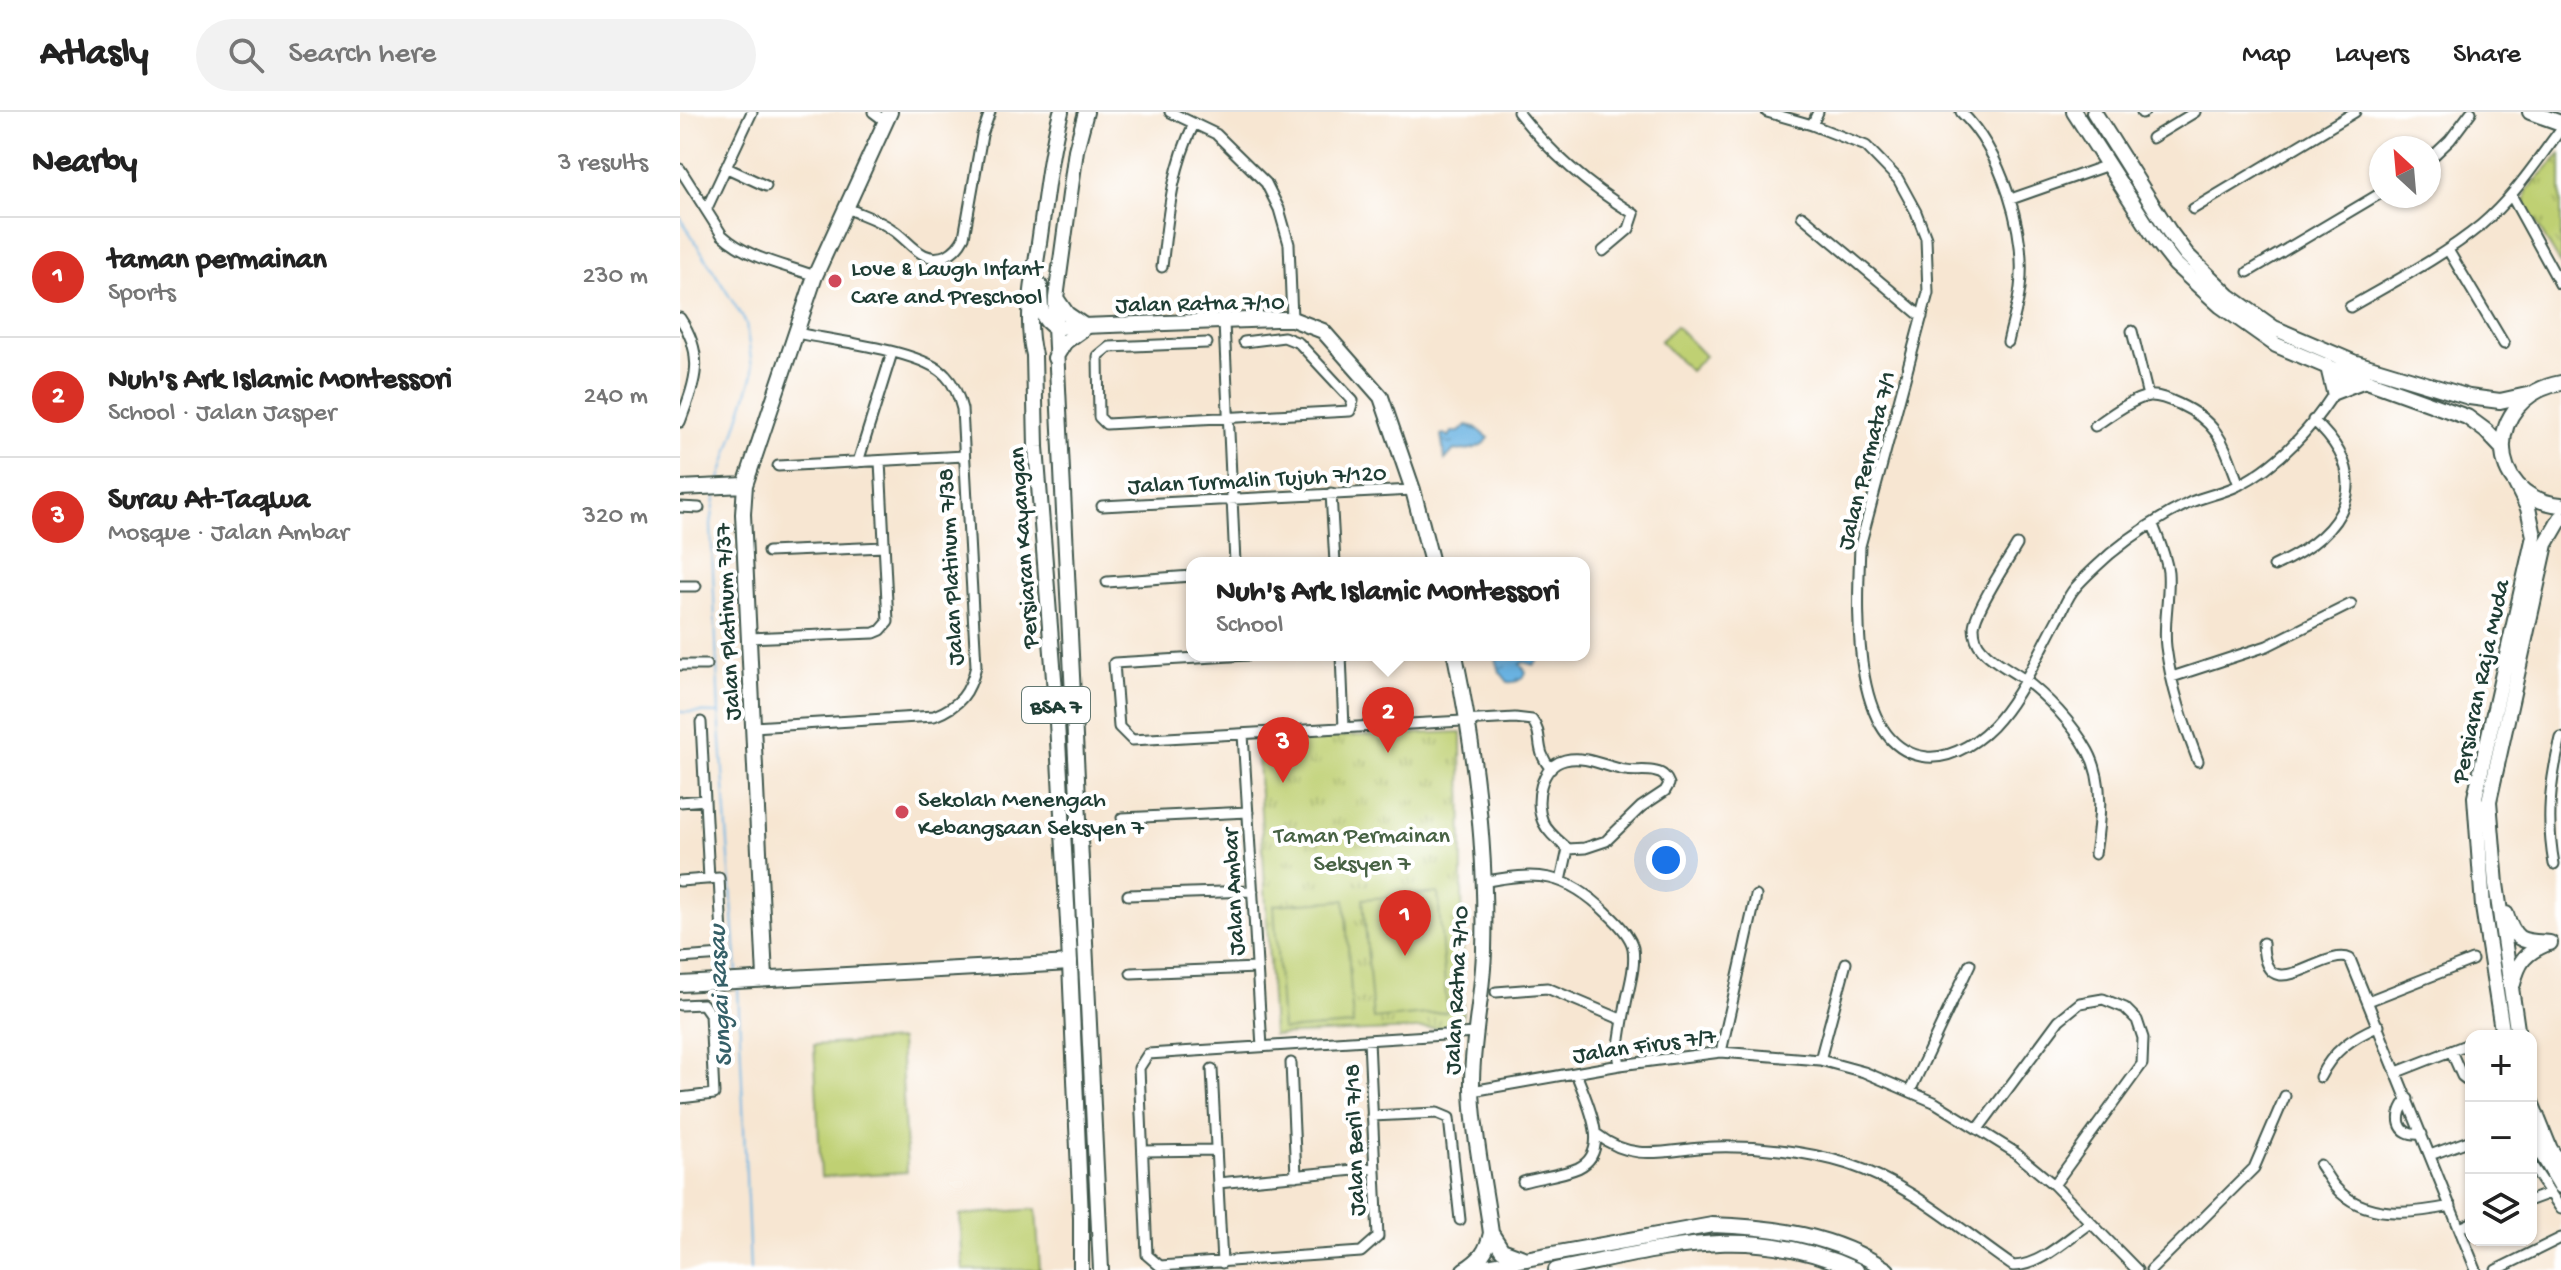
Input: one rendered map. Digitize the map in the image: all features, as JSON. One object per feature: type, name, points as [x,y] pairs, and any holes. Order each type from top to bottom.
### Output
[{"type":"main road","name":"Persiaran Kayangan","points":[[1061,112],[1053,143],[1038,252],[1030,342],[1034,355],[1036,447],[1056,704],[1070,963],[1081,1270]]},
{"type":"main road","name":"Persiaran Kayangan","points":[[1086,112],[1076,150],[1056,298],[1055,358],[1101,1270]]},
{"type":"main road","points":[[2074,112],[2157,241],[2175,264],[2209,295],[2276,345],[2328,367],[2350,367],[2365,380],[2467,417],[2503,449]]},
{"type":"main road","points":[[2094,112],[2187,255],[2229,296],[2274,328],[2350,367],[2469,397],[2500,401],[2561,383]]},
{"type":"main road","points":[[2534,113],[2561,126]]},
{"type":"main road","name":"Jalan Platinum 7/37","points":[[758,979],[753,727],[743,514],[745,485],[815,276],[847,208],[883,115]]},
{"type":"main road","points":[[1034,355],[1041,338],[1055,327],[1042,317],[1038,252]]},
{"type":"main road","points":[[1055,358],[1065,342],[1086,327],[1067,314],[1056,298]]},
{"type":"main road","name":"Jalan Ratna 7/10","points":[[1055,327],[1292,319],[1323,331],[1381,397],[1413,490],[1430,557]]},
{"type":"main road","points":[[2328,367],[2334,392],[2365,380]]},
{"type":"main road","points":[[2503,449],[2504,429],[2508,420],[2527,395]]},
{"type":"main road","name":"Persiaran Raja Muda","points":[[2503,449],[2506,466],[2528,508],[2534,536],[2475,797],[2483,907],[2511,991],[2517,1030]]},
{"type":"main road","points":[[2515,482],[2530,496],[2561,505]]},
{"type":"main road","points":[[680,488],[745,485]]},
{"type":"main road","name":"Persiaran Raja Muda","points":[[2503,1030],[2489,801],[2546,544],[2561,518]]},
{"type":"main road","name":"Jalan Ratna 7/10","points":[[1456,661],[1470,722],[1479,795],[1484,951],[1472,1091],[1491,1233]]},
{"type":"main road","points":[[2496,884],[2515,935],[2527,941],[2555,942]]},
{"type":"main road","points":[[2497,950],[2555,942]]},
{"type":"main road","points":[[2511,991],[2517,967],[2524,956],[2555,942]]},
{"type":"main road","points":[[688,984],[1070,963]]},
{"type":"main road","points":[[2537,1117],[2550,1149],[2561,1165]]},
{"type":"main road","points":[[2537,1149],[2555,1190]]},
{"type":"main road","points":[[1081,1218],[1089,1270]]},
{"type":"main road","points":[[1464,1270],[1712,1225],[1751,1226],[1835,1243],[1887,1270]]},
{"type":"main road","points":[[1491,1233],[1502,1250],[1526,1259]]},
{"type":"main road","points":[[1464,1270],[1480,1259],[1489,1245],[1491,1233]]},
{"type":"main road","points":[[1556,1270],[1700,1243],[1750,1242],[1824,1255],[1856,1270]]},
{"type":"main road","points":[[1099,1244],[1110,1270]]},
{"type":"street","points":[[706,210],[752,112]]},
{"type":"street","points":[[847,208],[893,229],[925,256],[937,258],[950,254],[960,246],[964,237],[982,135],[990,112]]},
{"type":"street","points":[[1170,112],[1216,134],[1266,183],[1279,209],[1289,244],[1292,319]]},
{"type":"street","points":[[1518,112],[1559,158],[1603,195],[1634,214],[1629,229],[1603,251]]},
{"type":"street","name":"Jalan Permata 7/1","points":[[1767,112],[1866,146],[1898,179],[1926,238],[1928,293],[1860,546],[1864,684],[1878,722],[1891,741],[1904,751],[1935,757],[1952,753],[1980,739],[2000,719],[2025,680],[2073,590],[2111,553],[2153,525],[2191,502],[2239,485],[2286,454],[2350,367]]},
{"type":"street","points":[[1812,125],[1818,112]]},
{"type":"street","points":[[1961,112],[1975,127],[2011,199],[2019,243],[2020,287],[2008,342]]},
{"type":"street","points":[[2152,138],[2195,112]]},
{"type":"street","points":[[2193,209],[2355,112]]},
{"type":"street","points":[[2441,149],[2471,112]]},
{"type":"street","points":[[1162,267],[1173,180],[1181,150],[1194,124]]},
{"type":"street","points":[[2350,307],[2448,250],[2481,225],[2511,195],[2561,126]]},
{"type":"street","points":[[2011,199],[2108,165]]},
{"type":"street","points":[[727,168],[766,186]]},
{"type":"street","points":[[680,169],[722,235],[739,249],[815,276]]},
{"type":"street","points":[[2511,195],[2560,284]]},
{"type":"street","points":[[2248,272],[2369,200]]},
{"type":"street","points":[[1802,216],[1922,317]]},
{"type":"street","points":[[2448,250],[2504,344]]},
{"type":"street","points":[[680,318],[692,340],[697,369],[680,422]]},
{"type":"street","points":[[1224,323],[1235,557]]},
{"type":"street","points":[[2132,331],[2148,396]]},
{"type":"street","name":"Jalan Platinum 7/38","points":[[753,727],[934,716],[959,703],[967,694],[976,666],[962,409],[951,382],[945,374],[922,360],[797,333]]},
{"type":"street","points":[[1207,343],[1109,347],[1098,356],[1099,417],[1106,424],[1350,411],[1353,401],[1299,343],[1284,337],[1244,342]]},
{"type":"street","points":[[858,462],[892,353]]},
{"type":"street","points":[[2095,426],[2148,396],[2168,399],[2212,425],[2239,485]]},
{"type":"street","points":[[2274,566],[2294,557],[2330,528],[2341,511],[2348,490],[2348,469],[2341,452],[2332,437],[2313,420]]},
{"type":"street","points":[[778,466],[964,456]]},
{"type":"street","points":[[749,638],[881,630],[888,622],[880,461]]},
{"type":"street","name":"Jalan Turmalin Tujuh 7/120","points":[[1102,506],[1413,490]]},
{"type":"street","points":[[1331,493],[1335,557]]},
{"type":"street","points":[[680,507],[699,508]]},
{"type":"street","points":[[2153,525],[2168,573],[2166,645],[2172,677],[2180,713],[2198,761]]},
{"type":"street","points":[[2017,545],[1974,625],[1977,643],[1985,653],[2025,680],[2068,723],[2089,753],[2098,785],[2100,819],[2095,854]]},
{"type":"street","points":[[768,552],[884,547]]},
{"type":"street","points":[[1107,582],[1186,576]]},
{"type":"street","points":[[680,586],[696,586]]},
{"type":"street","points":[[2172,677],[2267,646],[2351,604]]},
{"type":"street","points":[[1186,658],[1114,663],[1119,727],[1132,740],[1515,718],[1532,720],[1539,729],[1541,758],[1551,769]]},
{"type":"street","points":[[1341,661],[1344,728]]},
{"type":"street","points":[[680,665],[706,665]]},
{"type":"street","points":[[680,958],[723,955],[705,800],[701,722]]},
{"type":"street","name":"Jalan Ambar","points":[[1243,734],[1262,1047]]},
{"type":"street","points":[[2554,864],[2549,835],[2549,804],[2561,741]]},
{"type":"street","points":[[1588,759],[1624,770],[1657,772],[1665,776],[1669,784],[1665,791],[1641,807],[1606,841],[1585,848],[1568,849],[1544,824],[1537,803],[1543,780],[1551,769],[1564,760],[1588,759]]},
{"type":"street","points":[[680,802],[705,800]]},
{"type":"street","points":[[1122,818],[1248,812]]},
{"type":"street","points":[[1561,881],[1568,849]]},
{"type":"street","points":[[1482,882],[1538,875],[1571,883],[1590,896],[1619,926],[1633,945],[1631,985],[1618,1053],[1620,1065]]},
{"type":"street","points":[[680,881],[714,879]]},
{"type":"street","points":[[1128,895],[1253,891]]},
{"type":"street","points":[[1721,1052],[1756,896]]},
{"type":"street","points":[[2263,943],[2264,961],[2284,975],[2339,956],[2350,959],[2476,1270]]},
{"type":"street","points":[[2368,1001],[2472,960]]},
{"type":"street","points":[[1820,1060],[1846,963]]},
{"type":"street","points":[[1910,1091],[1970,964]]},
{"type":"street","points":[[1131,973],[1257,968]]},
{"type":"street","points":[[688,984],[699,1004]]},
{"type":"street","points":[[681,1005],[687,1000],[688,984]]},
{"type":"street","points":[[1496,992],[1547,988],[1623,1020]]},
{"type":"street","points":[[1978,1129],[2059,1020],[2080,1003],[2103,999],[2125,1008],[2137,1020],[2143,1038],[2142,1064],[2054,1185]]},
{"type":"street","points":[[680,1098],[714,1094],[708,1008],[699,1004],[681,1005]]},
{"type":"street","points":[[2320,1077],[2329,1058],[2355,1038],[2379,1026]]},
{"type":"street","points":[[1212,1069],[1222,1263],[1160,1266],[1147,1255],[1139,1068],[1148,1054],[1475,1033]]},
{"type":"street","name":"Jalan Beril 7/18","points":[[1222,1263],[1361,1252],[1378,1237],[1369,1040]]},
{"type":"street","points":[[2397,1072],[2465,1045]]},
{"type":"street","points":[[2451,1051],[2465,1078]]},
{"type":"street","name":"Jalan Firus 7/7","points":[[1472,1091],[1620,1065],[1721,1052],[1820,1060],[1864,1072],[1910,1091],[2013,1151],[2054,1185],[2137,1270]]},
{"type":"street","points":[[1291,1063],[1296,1176]]},
{"type":"street","points":[[1576,1073],[1598,1135],[1625,1152],[1649,1154],[1712,1147],[1750,1148],[1847,1164],[1928,1202],[2013,1266],[2025,1266],[2090,1223]]},
{"type":"street","points":[[2151,1270],[2254,1168],[2285,1096]]},
{"type":"street","points":[[2408,1099],[2398,1111],[2398,1118],[2402,1128],[2414,1135],[2422,1134]]},
{"type":"street","points":[[1372,1116],[1437,1113],[1449,1118],[1460,1220]]},
{"type":"street","points":[[1523,1182],[1579,1167],[1590,1157],[1598,1135]]},
{"type":"street","points":[[2430,1155],[2465,1142]]},
{"type":"street","points":[[1143,1151],[1216,1150]]},
{"type":"street","points":[[2320,1165],[2336,1188],[2374,1210],[2424,1212],[2451,1206]]},
{"type":"street","points":[[1218,1183],[1375,1168]]},
{"type":"street","points":[[2537,1170],[2555,1190],[2561,1209]]},
{"type":"street","points":[[2460,1228],[2465,1226]]},
{"type":"street","points":[[2496,1270],[2561,1238]]},
{"type":"green space","points":[[2561,154],[2561,265],[2525,203],[2527,190]]},
{"type":"green space","points":[[1676,326],[1705,356],[1690,371],[1660,341]]},
{"type":"green space","name":"Taman Permainan Seksyen 7","points":[[1461,732],[1463,1027],[1273,1035],[1257,740]]},
{"type":"green space","points":[[1438,893],[1447,1012],[1373,1019],[1363,899]]},
{"type":"green space","points":[[1345,900],[1353,1025],[1282,1030],[1274,905]]},
{"type":"green space","points":[[900,1040],[907,1172],[821,1177],[814,1045]]},
{"type":"green space","points":[[1036,1209],[1040,1270],[963,1270],[960,1215]]},
{"type":"water","points":[[1467,425],[1489,438],[1473,448],[1454,450],[1445,460],[1441,435],[1449,437],[1452,432],[1459,432]]},
{"type":"water","points":[[1497,661],[1537,661],[1534,665],[1520,664],[1526,672],[1517,682],[1508,682]]},
{"type":"waterway","name":"Sungai Rasau","points":[[680,217],[746,323],[753,374],[720,479]]},
{"type":"waterway","name":"Sungai Rasau","points":[[716,493],[711,524],[719,713],[737,973]]},
{"type":"waterway","points":[[680,712],[719,713]]},
{"type":"waterway","name":"Sungai Rasau","points":[[738,988],[750,1270]]},
{"type":"place","name":"Love & Laugh Infant Care and Preschool","points":[[835,281]]},
{"type":"place","name":"Nuh's Ark Islamic Montessori","points":[[1388,753]]},
{"type":"place","name":"Surau At-Taqwa","points":[[1283,783]]},
{"type":"place","name":"Sekolah Menengah Kebangsaan Seksyen 7","points":[[902,812]]},
{"type":"place","name":"taman permainan","points":[[1405,956]]}]
